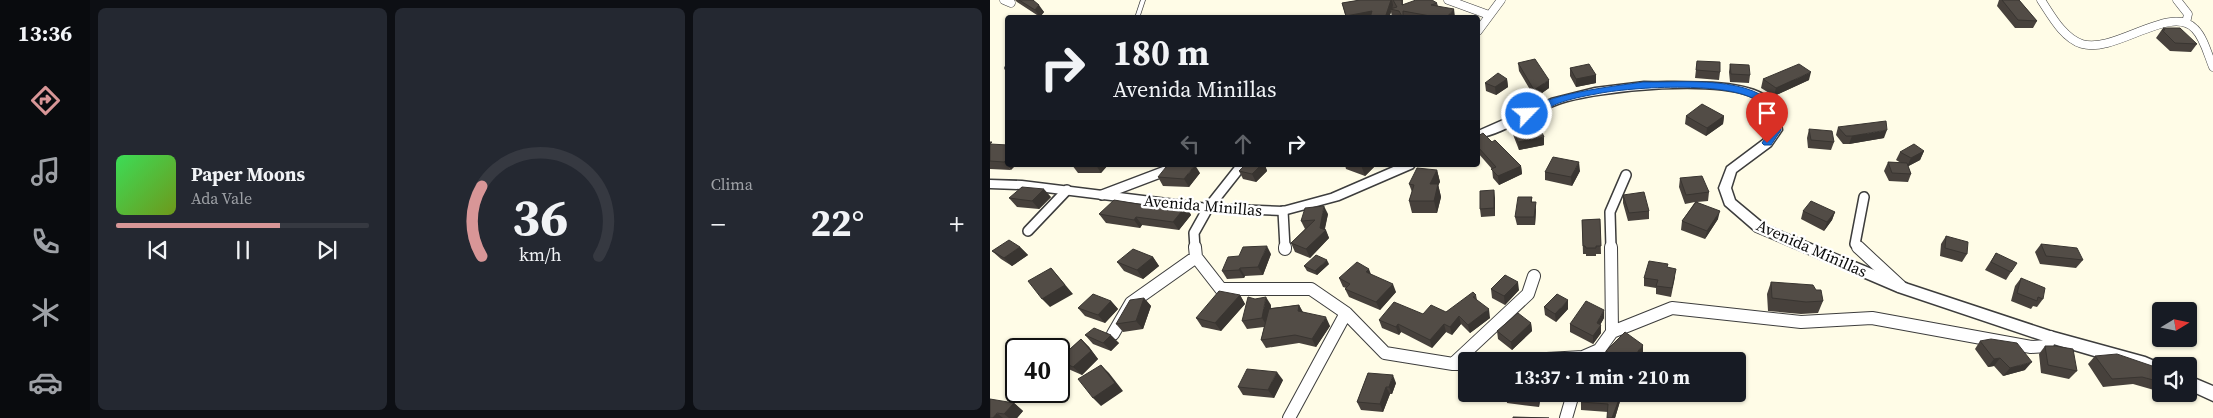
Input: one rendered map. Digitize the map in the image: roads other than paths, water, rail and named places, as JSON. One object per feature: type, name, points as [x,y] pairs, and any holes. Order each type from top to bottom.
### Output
[{"type":"street","points":[[1004,0],[1011,3]]},
{"type":"street","points":[[1448,0],[1489,15]]},
{"type":"street","points":[[1480,28],[1502,0]]},
{"type":"street","points":[[2041,0],[2063,30],[2083,44],[2101,47],[2159,24],[2178,21],[2186,23],[2195,28],[2213,67]]},
{"type":"street","points":[[2177,0],[2188,14],[2186,23]]},
{"type":"street","name":"Avenida Minillas","points":[[1480,134],[1555,101],[1595,91],[1644,85],[1725,87],[1747,91],[1763,99],[1774,112],[1776,130],[1767,143],[1731,170],[1725,188],[1729,202],[1760,228],[1903,288],[2050,337],[2152,367]]},
{"type":"street","points":[[1102,195],[1176,167]]},
{"type":"street","points":[[1240,167],[1208,208],[1194,233],[1196,257],[1221,289],[1311,289],[1346,313],[1385,353],[1458,364]]},
{"type":"street","name":"Avenida Minillas","points":[[990,184],[1067,190],[1208,208],[1283,211],[1336,196],[1404,167]]},
{"type":"street","points":[[1612,332],[1610,212],[1626,175]]},
{"type":"street","points":[[1028,231],[1067,190]]},
{"type":"street","points":[[1864,197],[1855,244],[1903,288]]},
{"type":"street","points":[[1283,211],[1285,249]]},
{"type":"street","points":[[1113,334],[1131,303],[1196,257]]},
{"type":"street","points":[[1453,364],[1528,294],[1534,276]]},
{"type":"street","points":[[1595,352],[1612,332],[1672,308],[1801,322],[1872,318],[2031,346],[2047,346],[2050,337]]},
{"type":"street","points":[[1289,418],[1346,313]]},
{"type":"street","points":[[2197,387],[2213,394]]},
{"type":"street","points":[[1566,418],[1571,402]]},
{"type":"lane","points":[[1138,15],[1143,0]]}]
